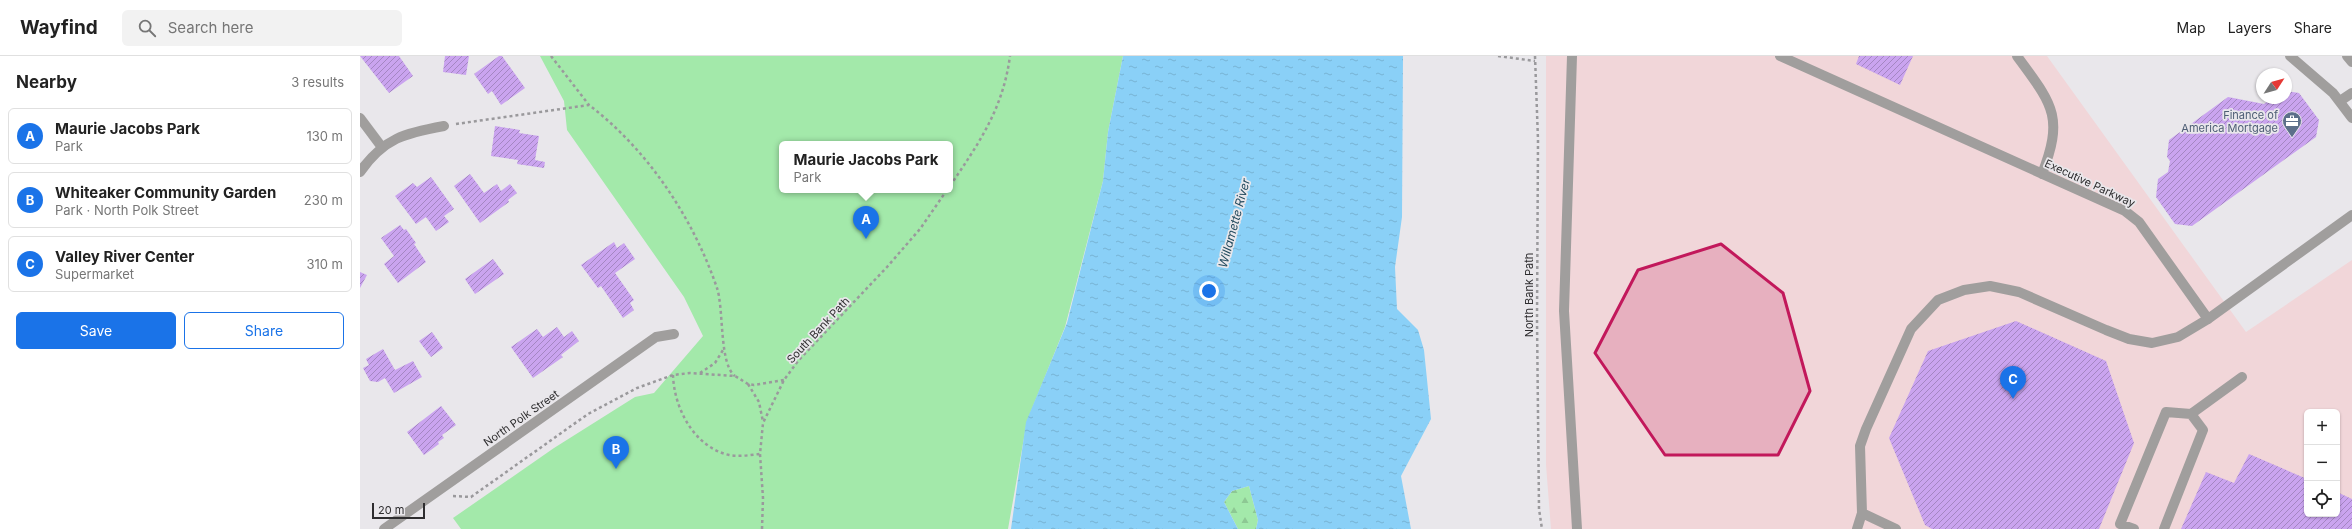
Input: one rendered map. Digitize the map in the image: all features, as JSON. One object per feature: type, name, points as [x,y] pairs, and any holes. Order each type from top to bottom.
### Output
[{"type":"street","points":[[1572,56],[1564,311],[1577,529]]},
{"type":"street","name":"Executive Parkway","points":[[1780,56],[2119,208],[2134,217],[2208,319]]},
{"type":"street","points":[[2017,56],[2044,93],[2051,109],[2054,139],[2042,174]]},
{"type":"street","points":[[2290,56],[2303,69],[2326,86],[2340,101],[2352,118]]},
{"type":"street","points":[[2347,56],[2352,62]]},
{"type":"street","points":[[2340,101],[2352,93]]},
{"type":"street","points":[[360,118],[381,146]]},
{"type":"street","points":[[360,172],[381,146],[403,135],[444,126]]},
{"type":"street","points":[[1857,529],[1862,513],[1860,446],[1866,429],[1911,329],[1938,300],[1964,290],[1990,286],[2019,292],[2129,339],[2152,343],[2178,337],[2208,319],[2352,215]]},
{"type":"street","name":"North Polk Street","points":[[384,529],[656,337],[666,334],[674,334]]},
{"type":"street","points":[[2134,529],[2120,524],[2166,412],[2191,414],[2242,377]]},
{"type":"street","points":[[2164,529],[2203,430],[2191,414]]},
{"type":"street","points":[[1862,513],[1896,529]]},
{"type":"path","points":[[551,56],[589,106],[624,136],[661,181],[689,225],[708,264],[718,290],[724,350],[730,370],[735,376],[748,384],[759,402],[763,423]]},
{"type":"path","points":[[953,181],[987,130],[1007,80],[1010,56]]},
{"type":"path","points":[[1498,56],[1535,61]]},
{"type":"path","name":"North Bank Path","points":[[1536,56],[1538,140],[1537,320],[1539,509],[1542,529]]},
{"type":"path","points":[[444,126],[589,106]]},
{"type":"path","name":"South Bank Path","points":[[762,529],[763,498],[760,454],[763,423],[784,380],[798,361],[887,268],[920,229],[945,193]]},
{"type":"path","points":[[699,373],[711,366],[724,350]]},
{"type":"path","points":[[435,493],[471,497],[603,404],[637,388],[673,375],[699,373],[735,376]]},
{"type":"path","points":[[673,375],[676,400],[681,411],[695,433],[708,445],[729,455],[760,454]]},
{"type":"path","points":[[748,384],[767,384],[784,380]]},
{"type":"highlighted area","points":[[1721,244],[1783,293],[1810,391],[1778,455],[1665,455],[1595,353],[1638,270]]},
{"type":"shaded area","points":[[1546,56],[2047,56],[2246,332],[2352,260],[2352,529],[1551,529],[1546,465]]},
{"type":"green space","points":[[540,56],[1123,56],[1108,132],[1103,181],[1065,327],[1027,421],[1008,529],[461,529],[453,518],[554,448],[635,397],[654,393],[703,336],[684,297],[567,130],[564,101]]},
{"type":"green space","points":[[1249,486],[1258,520],[1256,529],[1238,529],[1224,502],[1232,491]]},
{"type":"water","name":"Willamette River","points":[[1123,56],[1403,56],[1402,217],[1395,267],[1397,309],[1418,330],[1424,350],[1431,419],[1401,476],[1411,529],[1256,529],[1258,520],[1249,486],[1232,491],[1224,502],[1238,529],[1011,529],[1026,422],[1067,323],[1103,181],[1108,132]]},
{"type":"building","points":[[360,56],[399,56],[413,76],[389,93]]},
{"type":"building","points":[[445,56],[469,56],[466,75],[443,72]]},
{"type":"building","points":[[499,56],[502,56],[525,88],[501,105],[492,91],[488,94],[474,74]]},
{"type":"building","points":[[1859,56],[1913,56],[1900,85],[1856,64]]},
{"type":"building","points":[[2292,92],[2299,93],[2319,120],[2316,137],[2192,226],[2175,224],[2156,197],[2158,179],[2168,172],[2170,161],[2167,157],[2169,140],[2228,97],[2256,102],[2256,104],[2292,104]]},
{"type":"building","points":[[495,126],[520,130],[519,133],[539,136],[535,160],[545,162],[544,168],[517,164],[518,160],[491,156]]},
{"type":"building","points":[[470,174],[484,193],[497,184],[501,191],[510,184],[517,193],[508,200],[509,202],[480,223],[454,186]]},
{"type":"building","points":[[431,177],[454,209],[444,216],[449,222],[436,231],[426,217],[416,224],[395,196],[413,183],[417,187]]},
{"type":"building","points":[[400,225],[404,230],[406,229],[416,243],[414,244],[426,262],[398,283],[384,264],[394,256],[381,238]]},
{"type":"building","points":[[614,242],[617,248],[624,243],[635,259],[615,273],[634,300],[630,303],[634,310],[623,318],[601,286],[598,288],[581,265]]},
{"type":"building","points":[[493,259],[504,274],[475,294],[465,279]]},
{"type":"building","points":[[360,272],[367,275],[360,288]]},
{"type":"building","points":[[2016,321],[2106,361],[2134,443],[2099,529],[1932,529],[1925,525],[1889,438],[1928,351]]},
{"type":"building","points":[[557,327],[564,337],[572,331],[579,341],[561,355],[563,357],[533,378],[511,347],[537,329],[543,337]]},
{"type":"building","points":[[432,332],[443,348],[431,357],[419,341]]},
{"type":"building","points":[[383,349],[395,370],[413,361],[422,377],[394,393],[385,378],[378,382],[370,381],[363,368],[369,365],[366,359]]},
{"type":"building","points":[[441,406],[456,425],[442,435],[444,438],[438,442],[439,444],[424,455],[407,432]]},
{"type":"building","points":[[2249,454],[2304,478],[2304,517],[2340,517],[2340,493],[2352,499],[2352,529],[2181,529],[2206,472],[2234,483]]},
{"type":"place","name":"Finance of America Mortgage","points":[[2292,138]]},
{"type":"place","name":"Maurie Jacobs Park","points":[[866,239]]},
{"type":"place","name":"Valley River Center","points":[[2013,399]]},
{"type":"place","name":"Whiteaker Community Garden","points":[[616,469]]}]
